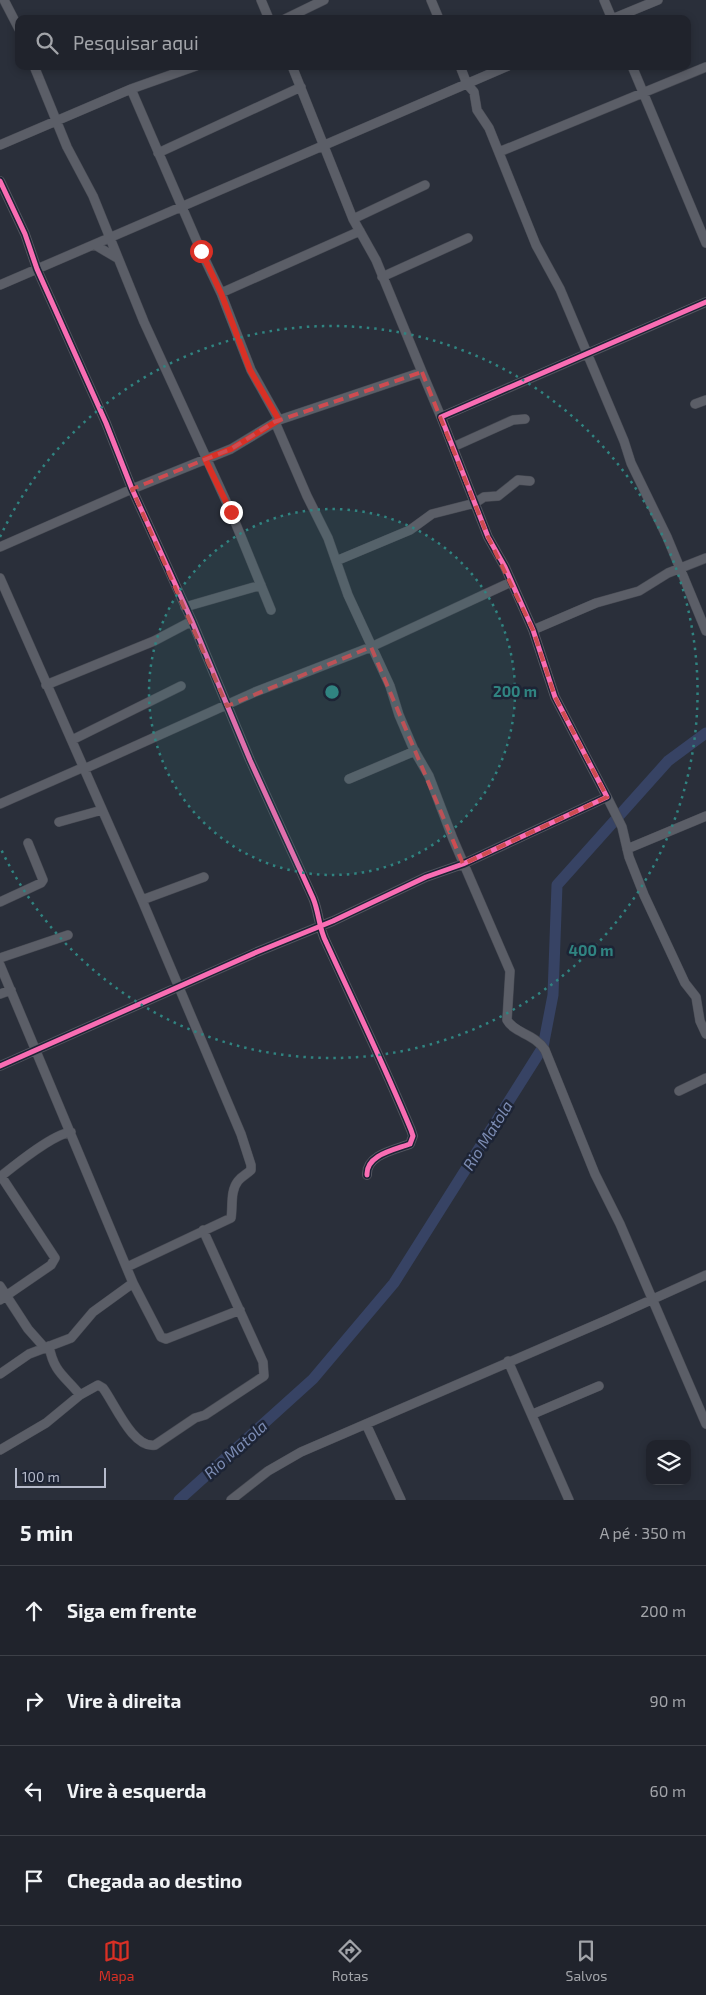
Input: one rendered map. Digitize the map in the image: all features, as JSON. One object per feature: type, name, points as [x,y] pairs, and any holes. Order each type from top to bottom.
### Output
[{"type":"street","points":[[261,0],[268,15]]},
{"type":"street","points":[[293,15],[324,0]]},
{"type":"street","points":[[431,0],[437,15]]},
{"type":"street","points":[[604,0],[610,15]]},
{"type":"street","points":[[622,15],[658,0]]},
{"type":"street","points":[[5,2],[15,21]]},
{"type":"street","points":[[499,152],[706,67]]},
{"type":"street","points":[[36,70],[56,121],[93,196],[111,238],[117,258],[205,459],[231,512],[271,610]]},
{"type":"street","points":[[0,145],[131,89],[185,70]]},
{"type":"street","points":[[294,70],[353,219],[376,260],[476,503],[488,537],[505,567],[533,630],[555,696],[622,827],[627,849],[644,895],[686,983],[696,997],[700,1021],[706,1034]]},
{"type":"street","points":[[462,70],[467,84],[474,92],[477,110],[489,128],[536,245],[560,289],[624,440],[634,469],[667,537],[706,631]]},
{"type":"street","points":[[0,285],[499,70]]},
{"type":"street","points":[[634,70],[706,243]]},
{"type":"street","points":[[158,153],[300,87]]},
{"type":"street","points":[[131,89],[181,207],[221,293],[250,370],[328,538],[371,647],[390,686],[399,715],[415,751],[429,776],[463,864],[510,971],[507,1020],[512,1026],[538,1040],[545,1050],[595,1174],[620,1224],[706,1424]]},
{"type":"street","points":[[0,181],[25,234],[37,270],[106,423],[132,489],[313,898],[322,925],[324,940],[343,975],[371,1044],[391,1082],[413,1136],[410,1144],[372,1160],[366,1167],[367,1175]]},
{"type":"street","points":[[353,219],[425,186]]},
{"type":"street","points":[[221,293],[360,231]]},
{"type":"street","points":[[382,277],[468,238]]},
{"type":"street","points":[[95,245],[117,258]]},
{"type":"street","points":[[441,417],[706,302]]},
{"type":"street","points":[[0,547],[132,489],[231,449],[274,423],[422,372]]},
{"type":"street","points":[[695,404],[706,400]]},
{"type":"street","points":[[453,447],[513,420],[525,419]]},
{"type":"street","points":[[336,561],[410,530],[432,514],[476,503],[484,497],[498,496],[518,480],[530,481]]},
{"type":"street","points":[[533,630],[596,603],[639,591],[668,573],[680,570],[706,558]]},
{"type":"street","points":[[0,578],[142,900],[177,988],[240,1134],[251,1165],[251,1170],[238,1180],[235,1187],[232,1195],[231,1218],[127,1267]]},
{"type":"street","points":[[0,804],[342,656],[371,647],[511,582]]},
{"type":"street","points":[[185,607],[261,586]]},
{"type":"street","points":[[46,685],[154,641],[192,622]]},
{"type":"street","points":[[72,740],[181,686]]},
{"type":"street","points":[[349,779],[415,751]]},
{"type":"street","points":[[0,1066],[322,925],[426,877],[463,864],[607,797]]},
{"type":"street","points":[[59,822],[102,810]]},
{"type":"street","points":[[627,849],[706,816]]},
{"type":"street","points":[[0,902],[42,883],[43,880],[28,843]]},
{"type":"street","points":[[142,900],[204,877]]},
{"type":"street","points":[[0,958],[68,935]]},
{"type":"street","points":[[0,965],[67,1130],[113,1239],[127,1267],[132,1283],[161,1337],[166,1339],[240,1310]]},
{"type":"street","points":[[0,994],[11,990]]},
{"type":"street","points":[[679,1091],[706,1078]]},
{"type":"street","points":[[3,1298],[51,1265],[55,1258],[0,1176],[36,1148],[67,1130]]},
{"type":"street","points":[[72,1386],[90,1388],[102,1386],[129,1430],[141,1443],[148,1446],[155,1445],[195,1418],[205,1415],[264,1376],[263,1362],[203,1230]]},
{"type":"street","points":[[231,1500],[280,1464],[301,1452],[706,1275]]},
{"type":"street","points":[[0,1374],[29,1354],[71,1338],[93,1312],[132,1283]]},
{"type":"street","points":[[0,1286],[3,1298],[28,1329],[47,1346],[65,1381],[80,1396]]},
{"type":"street","points":[[28,1329],[31,1344],[29,1354]]},
{"type":"street","points":[[508,1361],[533,1414],[569,1500]]},
{"type":"street","points":[[533,1414],[599,1386]]},
{"type":"street","points":[[0,1450],[46,1423],[90,1388]]},
{"type":"street","points":[[366,1424],[401,1500]]},
{"type":"highlighted area","points":[[422,372],[488,537],[533,630],[555,697],[607,797],[463,864],[371,647],[227,706],[132,489],[231,449],[274,422]]},
{"type":"waterway","name":"Rio Matola","points":[[179,1500],[313,1379],[394,1283],[543,1047],[553,995],[557,885],[668,761],[706,733]]},
{"type":"cycle path","points":[[0,181],[25,234],[37,269],[106,423],[132,489],[192,621],[250,760],[313,898],[324,937],[411,1130],[413,1136],[410,1144],[389,1151],[376,1158],[368,1168],[367,1175]]},
{"type":"cycle path","points":[[0,1066],[257,952],[333,921],[426,877],[463,864],[607,797],[555,697],[533,630],[505,567],[488,537],[441,417],[706,302]]},
{"type":"route","points":[[201,251],[221,293],[250,370],[279,420],[231,449],[205,459],[231,512]]}]
